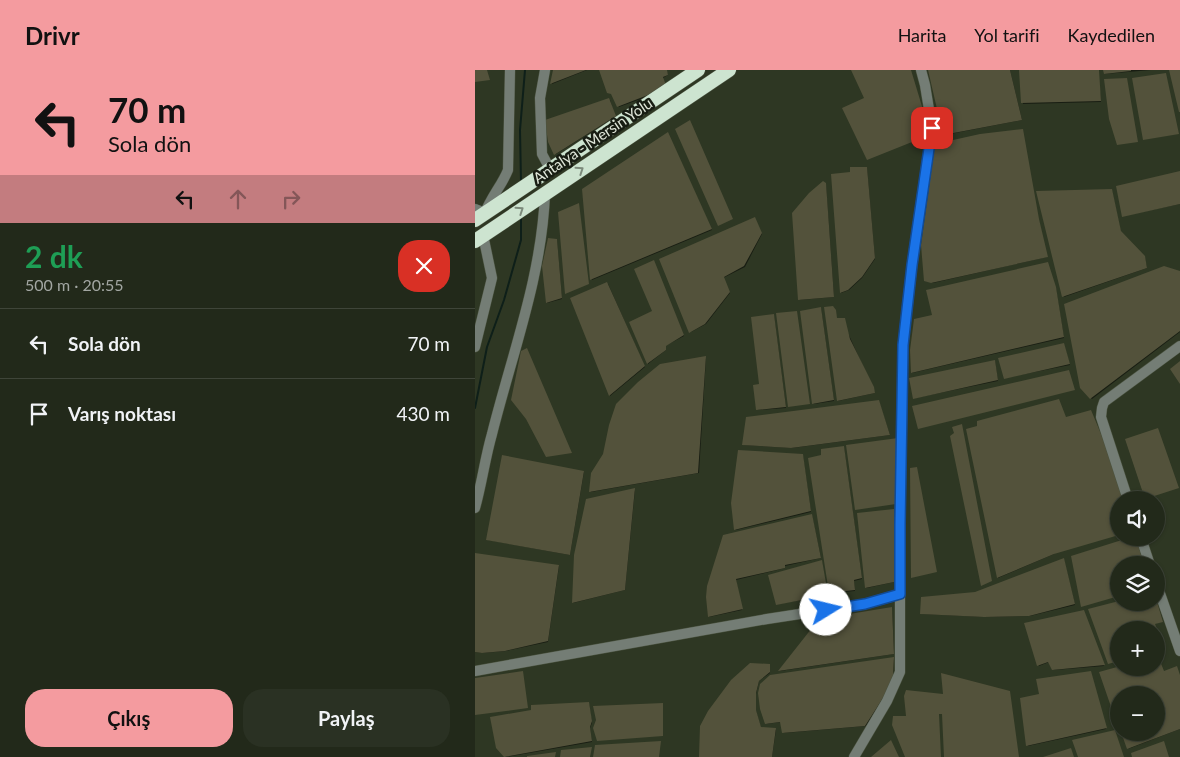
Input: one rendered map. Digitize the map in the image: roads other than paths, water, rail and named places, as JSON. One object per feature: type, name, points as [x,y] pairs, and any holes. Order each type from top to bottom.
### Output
[{"type":"highway","name":"Antalya - Mersin Yolu","points":[[483,211],[535,179],[698,70]]},
{"type":"highway","name":"Antalya - Mersin Yolu","points":[[479,238],[729,70]]},
{"type":"street","points":[[483,211],[503,184],[508,170],[510,70]]},
{"type":"street","points":[[545,70],[540,98],[542,154],[550,169]]},
{"type":"street","points":[[853,757],[887,701],[900,672],[903,345],[913,256],[932,128],[921,70]]},
{"type":"street","points":[[475,508],[491,435],[521,334],[544,216],[542,195]]},
{"type":"street","points":[[475,347],[492,278],[479,238]]},
{"type":"street","points":[[1126,491],[1101,417],[1104,402],[1180,346]]},
{"type":"street","points":[[475,671],[767,619],[865,604],[900,594]]},
{"type":"street","points":[[1165,608],[1180,651]]},
{"type":"waterway","points":[[521,182],[520,130],[525,70]]},
{"type":"waterway","points":[[475,408],[487,347],[504,300],[521,240],[521,217]]}]
